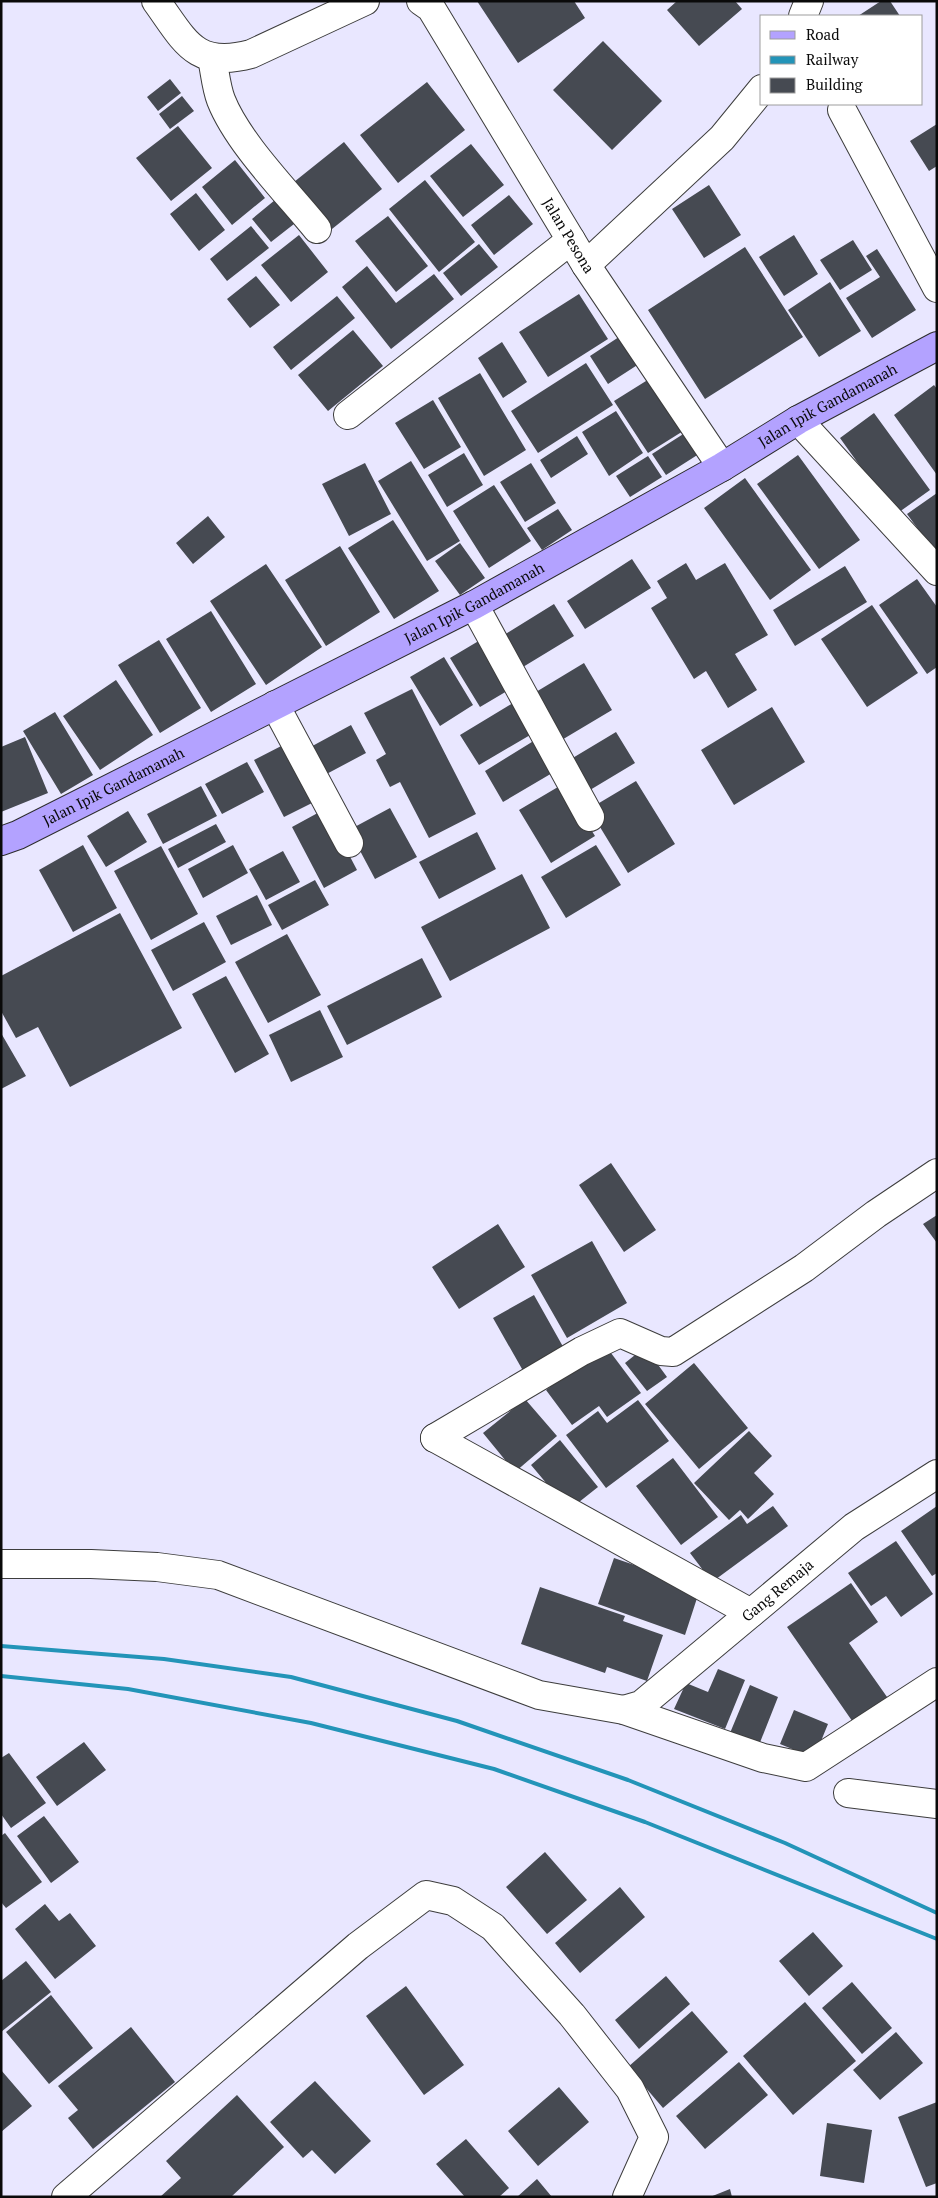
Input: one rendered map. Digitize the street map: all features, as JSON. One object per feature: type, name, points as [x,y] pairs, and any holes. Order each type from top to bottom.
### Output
[{"type":"street","points":[[156,1],[195,50],[212,58],[233,59],[251,54],[365,1]]},
{"type":"street","name":"Jalan Pesona","points":[[421,1],[431,8],[586,266],[722,466]]},
{"type":"street","points":[[803,15],[809,1]]},
{"type":"street","points":[[212,58],[221,98],[231,120],[248,144],[317,229]]},
{"type":"street","points":[[586,266],[722,138],[760,90]]},
{"type":"street","points":[[842,110],[937,288]]},
{"type":"street","points":[[348,415],[571,240]]},
{"type":"street","name":"Jalan Ipik Gandamanah","points":[[1,842],[474,605],[722,466],[798,420],[937,346]]},
{"type":"street","points":[[798,420],[937,570]]},
{"type":"street","points":[[474,605],[590,817]]},
{"type":"street","points":[[275,705],[349,843]]},
{"type":"street","points":[[751,1613],[435,1438],[582,1351],[620,1333],[661,1351],[673,1352],[730,1318],[804,1268],[876,1214],[937,1174]]},
{"type":"street","name":"Gang Remaja","points":[[624,1710],[641,1705],[854,1527],[937,1474]]},
{"type":"street","points":[[1,1564],[148,1566],[218,1575],[539,1695],[624,1710],[763,1758],[806,1767],[937,1682]]},
{"type":"street","points":[[848,1793],[937,1804]]},
{"type":"street","points":[[66,2197],[358,1946],[426,1895],[453,1901],[493,1927],[572,2015],[630,2088],[654,2137],[627,2197]]},
{"type":"building","points":[[477,1],[574,1],[585,18],[518,63]]},
{"type":"building","points":[[677,1],[735,1],[742,9],[699,46],[667,10]]},
{"type":"building","points":[[881,1],[890,1],[899,15],[860,15]]},
{"type":"building","points":[[603,41],[662,101],[612,150],[553,90]]},
{"type":"building","points":[[170,79],[181,93],[158,111],[147,97]]},
{"type":"building","points":[[427,82],[465,130],[398,183],[360,135]]},
{"type":"building","points":[[182,96],[194,111],[170,129],[159,114]]},
{"type":"building","points":[[937,124],[937,166],[929,171],[910,141]]},
{"type":"building","points":[[178,126],[212,168],[171,201],[136,158]]},
{"type":"building","points":[[344,142],[382,189],[332,229],[294,182]]},
{"type":"building","points":[[471,144],[504,185],[463,217],[430,176]]},
{"type":"building","points":[[235,160],[265,198],[232,225],[202,187]]},
{"type":"building","points":[[425,180],[475,242],[439,272],[389,209]]},
{"type":"building","points":[[709,185],[741,235],[704,258],[672,209]]},
{"type":"building","points":[[196,193],[225,230],[199,251],[170,214]]},
{"type":"building","points":[[509,195],[533,224],[494,255],[471,225]]},
{"type":"building","points":[[275,200],[294,224],[271,242],[252,219]]},
{"type":"building","points":[[388,216],[428,266],[396,292],[355,241]]},
{"type":"building","points":[[251,226],[269,248],[227,281],[210,259]]},
{"type":"building","points":[[299,235],[328,272],[291,302],[261,265]]},
{"type":"building","points":[[794,235],[818,274],[784,296],[759,257]]},
{"type":"building","points":[[853,240],[872,270],[840,290],[820,260]]},
{"type":"building","points":[[479,244],[498,267],[461,296],[443,273]]},
{"type":"building","points":[[745,247],[803,337],[705,399],[648,310]]},
{"type":"building","points":[[877,249],[916,310],[872,338],[846,298],[880,277],[866,256]]},
{"type":"building","points":[[367,266],[396,303],[434,274],[454,299],[391,349],[342,287]]},
{"type":"building","points":[[256,276],[280,305],[250,328],[227,299]]},
{"type":"building","points":[[830,282],[861,331],[819,357],[788,310]]},
{"type":"building","points":[[579,294],[608,339],[548,377],[519,332]]},
{"type":"building","points":[[337,296],[355,318],[291,370],[273,347]]},
{"type":"building","points":[[353,330],[383,366],[328,411],[298,375]]},
{"type":"building","points":[[625,333],[642,362],[608,384],[590,356]]},
{"type":"building","points":[[502,342],[527,382],[503,398],[478,358]]},
{"type":"building","points":[[586,363],[613,405],[538,453],[511,411]]},
{"type":"building","points":[[480,373],[526,450],[484,476],[438,398]]},
{"type":"building","points":[[654,376],[688,428],[648,453],[614,401]]},
{"type":"building","points":[[934,385],[937,389],[937,475],[894,415]]},
{"type":"building","points":[[433,400],[461,447],[424,469],[395,423]]},
{"type":"building","points":[[616,411],[643,453],[609,476],[582,432]]},
{"type":"building","points":[[874,413],[930,490],[895,515],[840,438]]},
{"type":"building","points":[[688,431],[702,452],[666,475],[652,454]]},
{"type":"building","points":[[577,436],[588,454],[551,478],[540,460]]},
{"type":"building","points":[[464,453],[483,485],[447,507],[428,475]]},
{"type":"building","points":[[798,455],[860,540],[819,569],[757,484]]},
{"type":"building","points":[[648,456],[662,477],[630,497],[616,476]]},
{"type":"building","points":[[411,461],[460,541],[427,561],[378,481]]},
{"type":"building","points":[[365,463],[391,514],[349,536],[322,484]]},
{"type":"building","points":[[531,463],[556,503],[525,522],[500,482]]},
{"type":"building","points":[[745,478],[811,570],[770,600],[704,508]]},
{"type":"building","points":[[494,485],[531,541],[489,568],[453,511]]},
{"type":"building","points":[[937,493],[937,555],[907,514]]},
{"type":"building","points":[[558,509],[572,530],[542,550],[527,528]]},
{"type":"building","points":[[208,516],[225,537],[193,564],[176,543]]},
{"type":"building","points":[[393,520],[439,591],[394,619],[348,548]]},
{"type":"building","points":[[460,543],[485,578],[460,595],[435,561]]},
{"type":"building","points":[[340,546],[380,612],[326,646],[285,580]]},
{"type":"building","points":[[632,559],[651,588],[585,629],[567,601]]},
{"type":"building","points":[[686,563],[696,580],[725,563],[768,635],[735,654],[757,690],[728,708],[706,671],[694,679],[651,608],[667,598],[657,581]]},
{"type":"building","points":[[266,564],[322,647],[266,685],[210,601]]},
{"type":"building","points":[[845,566],[867,602],[795,646],[773,610]]},
{"type":"building","points":[[917,579],[937,607],[937,667],[927,674],[879,605]]},
{"type":"building","points":[[554,604],[574,636],[518,670],[499,638]]},
{"type":"building","points":[[872,605],[918,673],[867,707],[821,639]]},
{"type":"building","points":[[211,611],[256,684],[211,712],[166,639]]},
{"type":"building","points":[[487,636],[517,685],[480,707],[450,658]]},
{"type":"building","points":[[159,640],[201,708],[160,733],[118,665]]},
{"type":"building","points":[[444,657],[473,705],[440,726],[410,677]]},
{"type":"building","points":[[584,663],[612,710],[560,741],[531,695]]},
{"type":"building","points":[[116,680],[153,735],[100,770],[63,716]]},
{"type":"building","points":[[412,689],[476,814],[429,838],[400,782],[390,787],[376,760],[386,754],[364,713]]},
{"type":"building","points":[[518,700],[537,731],[479,765],[460,735]]},
{"type":"building","points":[[772,707],[805,762],[734,805],[701,750]]},
{"type":"building","points":[[55,712],[93,775],[61,794],[23,731]]},
{"type":"building","points":[[351,725],[366,753],[319,778],[305,750]]},
{"type":"building","points":[[616,732],[635,763],[585,793],[566,762]]},
{"type":"building","points":[[25,737],[48,793],[1,812],[1,747]]},
{"type":"building","points":[[540,737],[559,769],[503,802],[485,771]]},
{"type":"building","points":[[289,742],[320,799],[284,817],[254,760]]},
{"type":"building","points":[[247,762],[264,792],[222,814],[205,784]]},
{"type":"building","points":[[636,781],[675,844],[628,873],[589,809]]},
{"type":"building","points":[[563,784],[595,836],[551,863],[519,810]]},
{"type":"building","points":[[201,786],[217,816],[163,844],[147,814]]},
{"type":"building","points":[[390,808],[417,857],[375,879],[349,830]]},
{"type":"building","points":[[325,809],[357,870],[324,888],[292,827]]},
{"type":"building","points":[[128,811],[147,842],[106,867],[87,836]]},
{"type":"building","points":[[216,824],[226,842],[178,868],[168,849]]},
{"type":"building","points":[[477,832],[496,869],[439,899],[419,862]]},
{"type":"building","points":[[83,845],[117,908],[73,932],[39,870]]},
{"type":"building","points":[[233,845],[248,873],[203,898],[188,869]]},
{"type":"building","points":[[596,845],[621,885],[566,918],[541,877]]},
{"type":"building","points":[[161,846],[198,914],[151,940],[114,871]]},
{"type":"building","points":[[283,851],[300,882],[266,900],[249,869]]},
{"type":"building","points":[[522,874],[550,928],[450,981],[421,927]]},
{"type":"building","points":[[315,880],[329,905],[282,930],[268,905]]},
{"type":"building","points":[[257,895],[272,925],[231,945],[216,916]]},
{"type":"building","points":[[120,913],[182,1028],[70,1087],[38,1027],[16,1038],[1,1011],[1,976]]},
{"type":"building","points":[[204,922],[226,962],[173,991],[151,950]]},
{"type":"building","points":[[287,934],[321,995],[268,1023],[235,962]]},
{"type":"building","points":[[422,958],[442,997],[347,1045],[327,1006]]},
{"type":"building","points":[[226,976],[269,1054],[235,1073],[192,994]]},
{"type":"building","points":[[320,1010],[343,1057],[291,1082],[269,1035]]},
{"type":"building","points":[[1,1033],[26,1076],[1,1089]]},
{"type":"building","points":[[611,1163],[656,1230],[624,1252],[579,1185]]},
{"type":"building","points":[[937,1215],[937,1243],[923,1224]]},
{"type":"building","points":[[498,1224],[525,1267],[459,1309],[432,1267]]},
{"type":"building","points":[[592,1241],[627,1303],[567,1338],[531,1275]]},
{"type":"building","points":[[534,1295],[566,1352],[526,1376],[493,1318]]},
{"type":"building","points":[[605,1345],[641,1393],[607,1417],[599,1406],[572,1425],[546,1390]]},
{"type":"building","points":[[645,1347],[667,1377],[647,1391],[625,1363]]},
{"type":"building","points":[[694,1363],[748,1428],[699,1469],[645,1404]]},
{"type":"building","points":[[525,1399],[557,1436],[515,1472],[483,1433]]},
{"type":"building","points":[[638,1400],[669,1441],[606,1488],[566,1435],[598,1411],[607,1423]]},
{"type":"building","points":[[749,1431],[772,1456],[754,1473],[774,1494],[748,1519],[740,1510],[729,1520],[694,1483]]},
{"type":"building","points":[[560,1440],[598,1487],[569,1510],[531,1465]]},
{"type":"building","points":[[673,1458],[718,1517],[681,1545],[636,1486]]},
{"type":"building","points":[[773,1506],[788,1526],[712,1582],[690,1553],[741,1515],[747,1524]]},
{"type":"building","points":[[937,1506],[937,1573],[932,1576],[901,1531]]},
{"type":"building","points":[[896,1541],[933,1594],[901,1617],[886,1596],[871,1606],[848,1573]]},
{"type":"building","points":[[614,1558],[675,1579],[699,1592],[685,1635],[598,1604]]},
{"type":"building","points":[[851,1583],[878,1622],[849,1643],[892,1704],[857,1728],[787,1627]]},
{"type":"building","points":[[540,1587],[625,1616],[623,1621],[663,1635],[647,1681],[607,1667],[605,1673],[521,1644]]},
{"type":"building","points":[[718,1669],[745,1680],[725,1729],[674,1709],[686,1683],[708,1692]]},
{"type":"building","points":[[750,1685],[778,1697],[759,1745],[730,1733]]},
{"type":"building","points":[[794,1710],[828,1724],[814,1758],[780,1744]]},
{"type":"building","points":[[84,1742],[106,1770],[57,1806],[36,1777]]},
{"type":"building","points":[[9,1753],[46,1803],[11,1828],[1,1814],[1,1758]]},
{"type":"building","points":[[44,1816],[79,1862],[51,1883],[17,1836]]},
{"type":"building","points":[[5,1833],[42,1882],[6,1908],[1,1902],[1,1836]]},
{"type":"building","points":[[545,1852],[587,1900],[547,1934],[506,1887]]},
{"type":"building","points":[[620,1887],[645,1917],[580,1973],[555,1943]]},
{"type":"building","points":[[45,1904],[59,1921],[70,1913],[96,1946],[55,1979],[15,1929]]},
{"type":"building","points":[[813,1932],[843,1966],[809,1996],[779,1961]]},
{"type":"building","points":[[26,1961],[51,1992],[1,2032],[1,1981]]},
{"type":"building","points":[[666,1976],[690,2004],[639,2049],[615,2020]]},
{"type":"building","points":[[852,1982],[892,2028],[862,2054],[822,2008]]},
{"type":"building","points":[[406,1986],[464,2065],[424,2095],[366,2016]]},
{"type":"building","points":[[51,1995],[93,2048],[49,2084],[6,2032]]},
{"type":"building","points":[[805,2002],[856,2061],[793,2115],[743,2056]]},
{"type":"building","points":[[692,2011],[728,2052],[663,2108],[628,2067]]},
{"type":"building","points":[[131,2027],[175,2082],[93,2149],[68,2118],[78,2110],[58,2086]]},
{"type":"building","points":[[896,2032],[923,2063],[880,2100],[853,2070]]},
{"type":"building","points":[[739,2062],[768,2095],[705,2149],[676,2116]]},
{"type":"building","points":[[1,2070],[32,2106],[1,2132]]},
{"type":"building","points":[[315,2081],[371,2141],[335,2174],[312,2150],[303,2158],[270,2122]]},
{"type":"building","points":[[559,2087],[589,2122],[538,2166],[508,2131]]},
{"type":"building","points":[[237,2095],[284,2147],[231,2197],[160,2197],[181,2178],[166,2161]]},
{"type":"building","points":[[937,2102],[937,2183],[926,2187],[898,2117]]},
{"type":"building","points":[[827,2123],[872,2130],[864,2183],[820,2176]]},
{"type":"building","points":[[466,2139],[509,2188],[499,2197],[465,2197],[436,2164]]},
{"type":"building","points":[[537,2179],[552,2197],[517,2197]]},
{"type":"building","points":[[730,2189],[732,2197],[710,2197]]},
{"type":"railway","points":[[1,1646],[164,1659],[291,1677],[457,1721],[628,1780],[785,1843],[937,1913]]},
{"type":"railway","points":[[1,1676],[128,1689],[311,1723],[494,1769],[645,1822],[937,1939]]}]
